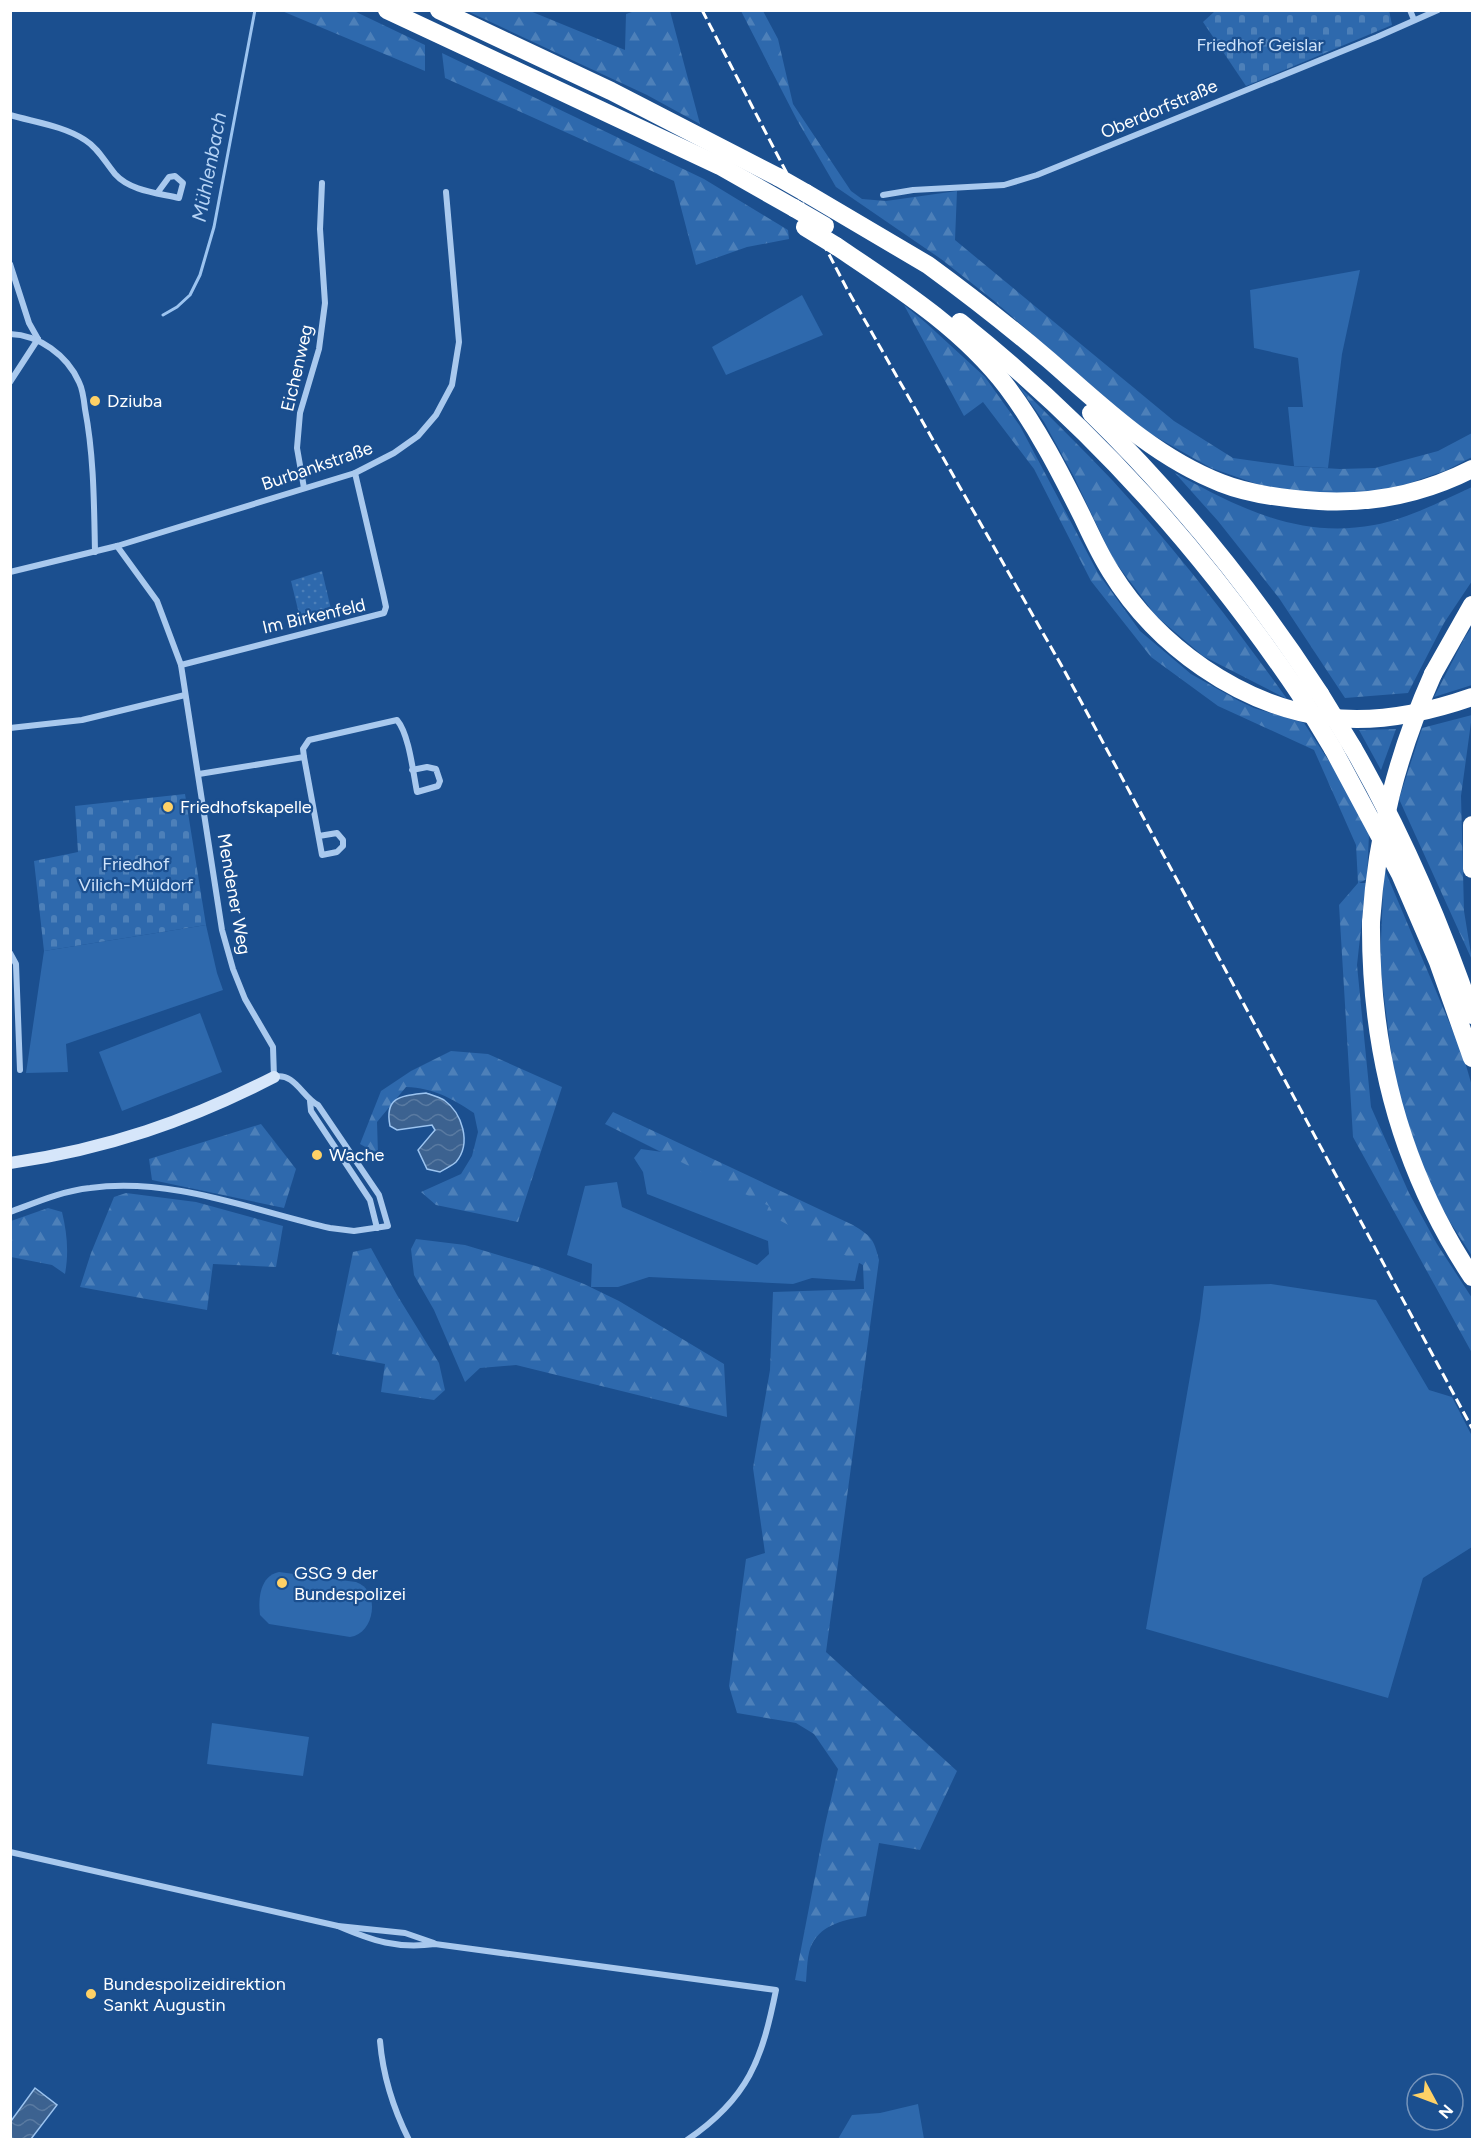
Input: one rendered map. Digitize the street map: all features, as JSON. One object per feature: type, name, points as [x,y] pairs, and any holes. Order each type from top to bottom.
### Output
[{"type":"highway","points":[[387,10],[720,166],[825,226],[841,243]]},
{"type":"highway","points":[[439,10],[611,91],[778,177],[928,265],[985,307],[1112,417],[1146,443],[1191,470],[1224,484],[1296,500],[1334,502],[1393,497],[1422,490],[1473,469]]},
{"type":"highway","points":[[658,137],[716,176],[805,227],[841,243],[939,305],[1059,407],[1117,464],[1197,555],[1251,624],[1301,696],[1333,749],[1400,874],[1438,962],[1473,1058]]},
{"type":"highway","points":[[862,227],[1005,334],[1066,389],[1177,503],[1232,568],[1320,694],[1353,748],[1414,863],[1438,917],[1473,1015]]},
{"type":"highway","points":[[866,259],[886,280],[915,300],[968,344],[1002,380],[1030,420],[1110,571],[1132,604],[1159,633],[1199,665],[1245,693],[1297,711],[1328,717],[1398,717],[1437,709],[1473,697]]},
{"type":"highway","points":[[1473,605],[1434,674],[1410,732],[1386,810],[1371,922],[1374,1005],[1382,1060],[1395,1113],[1412,1165],[1431,1207],[1448,1240],[1473,1277]]},
{"type":"highway","points":[[1473,825],[1473,869]]},
{"type":"street","points":[[1410,10],[1414,20]]},
{"type":"street","name":"Oberdorfstraße","points":[[883,195],[913,190],[1004,185],[1037,175],[1377,38],[1438,10]]},
{"type":"street","points":[[10,115],[82,138],[93,145],[117,176],[130,185],[158,192]]},
{"type":"street","name":"Eichenweg","points":[[304,488],[297,448],[300,413],[319,349],[326,303],[320,229],[322,183]]},
{"type":"street","name":"Burbankstraße","points":[[10,572],[117,546],[355,473],[394,453],[418,436],[436,415],[452,385],[459,342],[446,192]]},
{"type":"street","points":[[10,264],[29,322],[38,339]]},
{"type":"street","points":[[10,334],[25,334],[38,339],[56,353],[80,383],[91,437],[95,552]]},
{"type":"street","points":[[10,382],[38,339]]},
{"type":"street","name":"Im Birkenfeld","points":[[181,665],[384,613],[386,607],[355,473]]},
{"type":"street","name":"Mendener Weg","points":[[117,546],[157,601],[181,665],[222,930],[233,969],[245,999],[273,1047],[274,1077]]},
{"type":"street","points":[[10,728],[82,720],[185,695]]},
{"type":"street","points":[[319,836],[337,833],[343,840],[343,846],[337,852],[322,855],[303,749],[309,740],[396,720],[402,726],[412,770],[417,792],[438,786],[440,781],[436,769],[427,766],[412,770]]},
{"type":"street","points":[[199,774],[304,757]]},
{"type":"street","points":[[10,953],[16,963],[20,1070]]},
{"type":"street","points":[[10,1163],[86,1150],[165,1125],[219,1104],[274,1077],[283,1076],[289,1078],[301,1088],[310,1101],[318,1105],[379,1195],[388,1226],[354,1231],[330,1228],[175,1189],[137,1185],[67,1192],[10,1212]]},
{"type":"street","points":[[310,1101],[311,1111],[370,1200],[377,1228]]},
{"type":"street","points":[[347,1165],[355,1160]]},
{"type":"street","points":[[10,1852],[338,1926],[405,1933],[435,1944]]},
{"type":"street","points":[[338,1926],[372,1940],[404,1946],[435,1944],[776,1990],[764,2044],[748,2080],[715,2119],[687,2139]]},
{"type":"street","points":[[380,2041],[389,2094],[409,2139]]},
{"type":"green space","name":"Friedhof Geislar","points":[[1389,10],[1392,25],[1246,86],[1203,22],[1215,11]]},
{"type":"green space","points":[[282,11],[354,11],[425,45],[425,71]]},
{"type":"green space","points":[[467,11],[530,11],[625,50],[626,14],[635,11],[670,11],[700,124],[647,95]]},
{"type":"green space","points":[[741,11],[763,11],[778,39],[793,104],[851,191],[862,199],[886,201],[957,191],[955,240],[1174,421],[1233,458],[1291,466],[1340,469],[1375,468],[1438,451],[1472,433],[1472,457],[1447,470],[1407,484],[1371,492],[1337,494],[1284,490],[1257,484],[1211,468],[1142,429],[993,300],[941,259],[836,187],[797,120]]},
{"type":"green space","points":[[442,53],[704,179],[788,230],[789,239],[747,247],[696,265],[674,181],[445,78]]},
{"type":"green space","points":[[1360,270],[1342,354],[1328,468],[1294,466],[1288,407],[1303,407],[1298,358],[1254,348],[1250,290]]},
{"type":"green space","points":[[802,295],[823,335],[726,375],[712,347]]},
{"type":"green space","points":[[904,305],[985,377],[1020,426],[1098,573],[1140,631],[1191,674],[1239,701],[1254,708],[1304,723],[1346,787],[1369,834],[1367,879],[1359,883],[1366,883],[1357,965],[1371,1107],[1409,1193],[1437,1244],[1472,1298],[1472,1353],[1353,1137],[1339,905],[1358,883],[1356,845],[1314,750],[1218,706],[1151,657],[1091,581],[1034,469],[983,402],[964,416]]},
{"type":"green space","points":[[1017,384],[1101,469],[1159,533],[1225,615],[1287,699],[1203,656],[1156,616],[1113,559],[1073,475],[1044,422]]},
{"type":"green space","points":[[1175,473],[1246,509],[1295,524],[1320,528],[1347,528],[1387,522],[1424,509],[1472,487],[1472,581],[1444,623],[1408,693],[1345,698],[1279,598],[1218,521]]},
{"type":"green space","points":[[322,571],[331,609],[300,618],[291,581]]},
{"type":"green space","points":[[1472,627],[1472,685],[1434,697],[1465,637]]},
{"type":"green space","points":[[1472,715],[1461,796],[1464,911],[1472,960],[1399,799],[1422,728]]},
{"type":"green space","points":[[1396,729],[1381,770],[1359,730]]},
{"type":"green space","name":"Friedhof Vilich-Müldorf","points":[[185,794],[206,925],[44,951],[34,861],[78,852],[75,806]]},
{"type":"green space","points":[[1384,868],[1463,1055],[1472,1086],[1472,1256],[1429,1183],[1396,1091],[1380,965]]},
{"type":"green space","points":[[206,925],[223,990],[66,1044],[68,1072],[26,1073],[44,951]]},
{"type":"green space","points":[[200,1013],[222,1072],[122,1111],[99,1052]]},
{"type":"green space","points":[[451,1051],[488,1054],[562,1087],[518,1222],[436,1205],[421,1192],[461,1174],[472,1156],[478,1132],[474,1113],[450,1098],[425,1089],[406,1087],[377,1122],[378,1154],[360,1144],[381,1091],[411,1071]]},
{"type":"green space","points":[[613,1112],[853,1225],[871,1239],[879,1260],[826,1652],[957,1771],[920,1850],[879,1843],[866,1916],[836,1924],[822,1931],[809,1952],[806,1982],[795,1980],[838,1769],[814,1734],[796,1723],[737,1713],[729,1686],[746,1559],[765,1553],[753,1468],[770,1370],[773,1292],[864,1289],[863,1265],[766,1213],[769,1206],[605,1124]]},
{"type":"green space","points":[[261,1124],[296,1169],[284,1208],[152,1180],[149,1159]]},
{"type":"green space","points":[[641,1149],[670,1153],[862,1249],[855,1281],[812,1278],[793,1284],[649,1277],[618,1287],[591,1287],[592,1264],[567,1255],[585,1186],[617,1182],[622,1207],[757,1265],[769,1254],[768,1241],[647,1194],[643,1172],[634,1158]]},
{"type":"green space","points":[[126,1193],[196,1202],[283,1226],[276,1267],[213,1264],[207,1310],[80,1287],[114,1197]]},
{"type":"green space","points":[[48,1208],[62,1212],[67,1243],[65,1274],[52,1265],[11,1257],[11,1221]]},
{"type":"green space","points":[[416,1239],[465,1245],[542,1268],[584,1284],[619,1301],[724,1364],[727,1417],[516,1365],[480,1368],[465,1382],[434,1310],[414,1275],[411,1249]]},
{"type":"green space","points":[[371,1248],[439,1363],[445,1390],[434,1400],[381,1392],[385,1364],[332,1354],[353,1252]]},
{"type":"green space","points":[[1271,1284],[1376,1300],[1429,1390],[1452,1397],[1472,1436],[1472,1547],[1423,1578],[1388,1698],[1146,1629],[1204,1286]]},
{"type":"green space","points":[[279,1572],[356,1582],[364,1587],[372,1602],[372,1611],[365,1628],[350,1637],[269,1624],[260,1615],[260,1595],[268,1578]]},
{"type":"green space","points":[[212,1723],[309,1737],[303,1776],[207,1764]]},
{"type":"green space","points":[[918,2104],[924,2139],[838,2139],[852,2115],[880,2113]]},
{"type":"water","points":[[426,1093],[442,1099],[450,1106],[456,1112],[463,1129],[461,1154],[456,1162],[440,1172],[427,1169],[418,1150],[435,1130],[432,1125],[397,1130],[390,1126],[389,1116],[392,1103],[402,1097]]},
{"type":"water","points":[[35,2088],[57,2105],[31,2139],[11,2139],[11,2121]]},
{"type":"waterway","name":"Mühlenbach","points":[[163,315],[177,307],[190,295],[200,275],[214,227],[255,10]]},
{"type":"railway","points":[[702,10],[847,289],[1064,670],[1472,1428]]},
{"type":"place","name":"Dziuba","points":[[95,401]]},
{"type":"place","name":"Friedhofskapelle","points":[[168,807]]},
{"type":"place","name":"Wache","points":[[317,1155]]},
{"type":"place","name":"GSG 9 der Bundespolizei","points":[[282,1583]]},
{"type":"place","name":"Bundespolizeidirektion Sankt Augustin","points":[[91,1994]]}]
